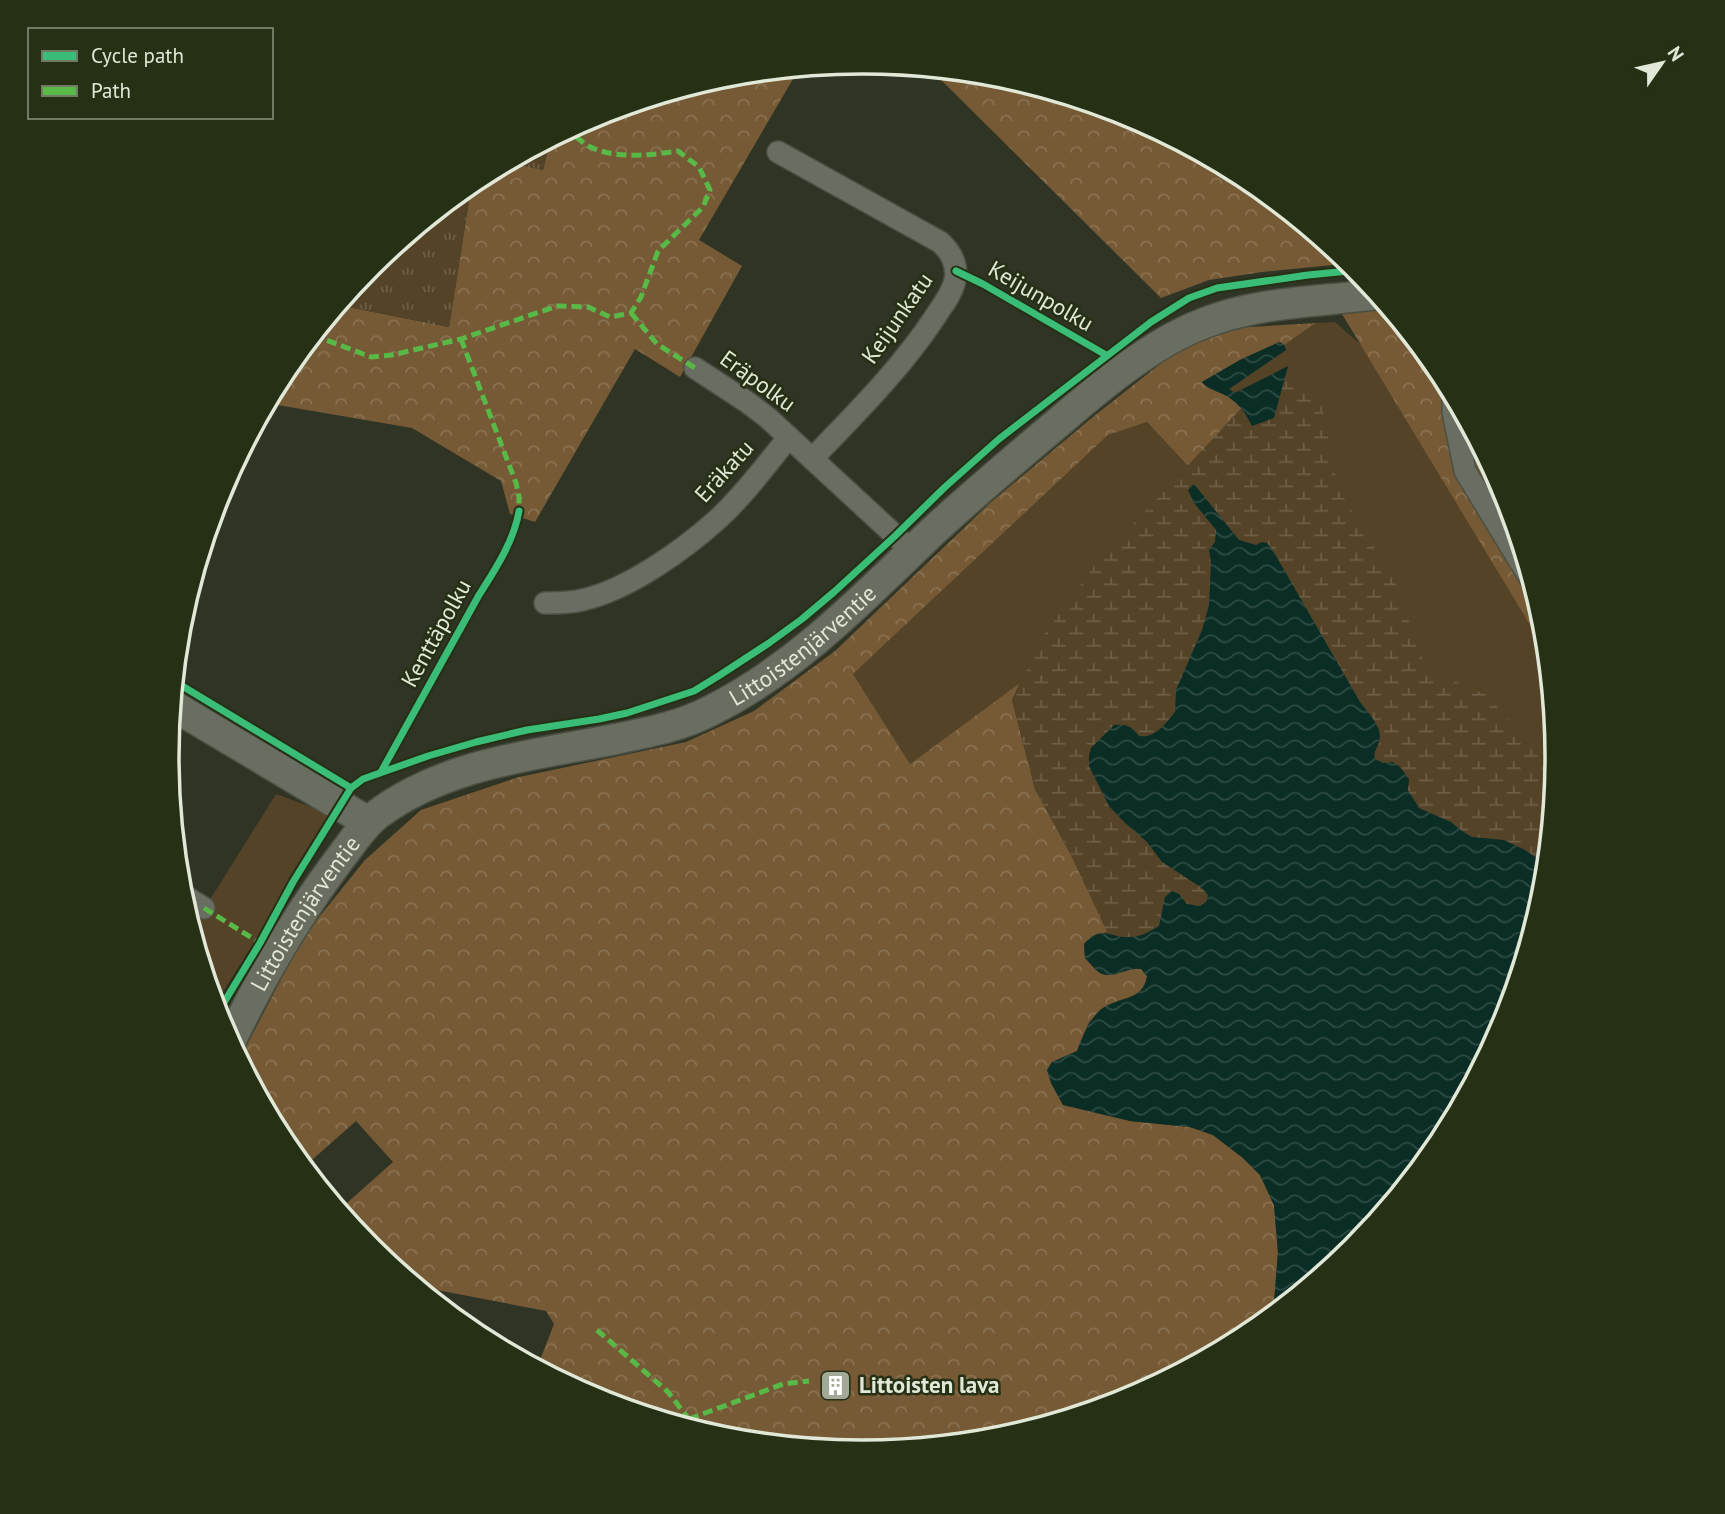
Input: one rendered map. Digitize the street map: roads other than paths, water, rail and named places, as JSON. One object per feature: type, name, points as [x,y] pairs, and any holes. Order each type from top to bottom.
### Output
[{"type":"street","name":"Keijunkatu","points":[[778,152],[940,243],[951,255],[956,271],[948,296],[907,356],[812,459]]},
{"type":"street","name":"Littoistenjärventie","points":[[236,1030],[297,921],[331,870],[368,822],[409,794],[453,775],[518,758],[658,730],[687,722],[709,712],[761,682],[804,650],[845,615],[975,491],[1086,399],[1173,337],[1200,324],[1266,306],[1367,296]]},
{"type":"street","name":"Eräpolku","points":[[695,369],[747,402],[789,437]]},
{"type":"street","points":[[1452,412],[1465,471],[1515,553]]},
{"type":"street","name":"Eräkatu","points":[[545,603],[574,601],[602,594],[662,562],[719,517],[789,437],[912,551]]},
{"type":"street","points":[[180,710],[368,822]]},
{"type":"street","points":[[195,903],[204,908]]},
{"type":"water","points":[[1280,342],[1286,350],[1229,389],[1235,393],[1288,366],[1274,418],[1252,426],[1236,403],[1202,382],[1240,360]]},
{"type":"water","points":[[1194,484],[1239,540],[1256,545],[1267,543],[1272,549],[1360,702],[1377,726],[1380,737],[1375,759],[1383,763],[1393,762],[1400,767],[1409,779],[1408,790],[1419,808],[1451,822],[1472,837],[1504,840],[1538,859],[1523,934],[1510,977],[1476,1059],[1454,1099],[1431,1137],[1376,1208],[1313,1271],[1274,1302],[1278,1252],[1274,1205],[1260,1175],[1213,1135],[1190,1127],[1130,1121],[1063,1105],[1047,1070],[1052,1062],[1077,1051],[1099,1011],[1135,995],[1144,985],[1147,976],[1141,969],[1112,975],[1100,973],[1085,958],[1084,944],[1100,933],[1135,937],[1159,926],[1165,897],[1172,891],[1179,894],[1187,904],[1200,906],[1206,902],[1208,895],[1202,888],[1162,862],[1147,842],[1109,806],[1089,766],[1091,748],[1114,725],[1128,726],[1139,736],[1150,735],[1160,729],[1175,712],[1176,690],[1202,630],[1209,605],[1209,550],[1215,542],[1216,530],[1194,503],[1188,490]]},
{"type":"place","name":"Littoisten lava","points":[[836,1385]]}]
